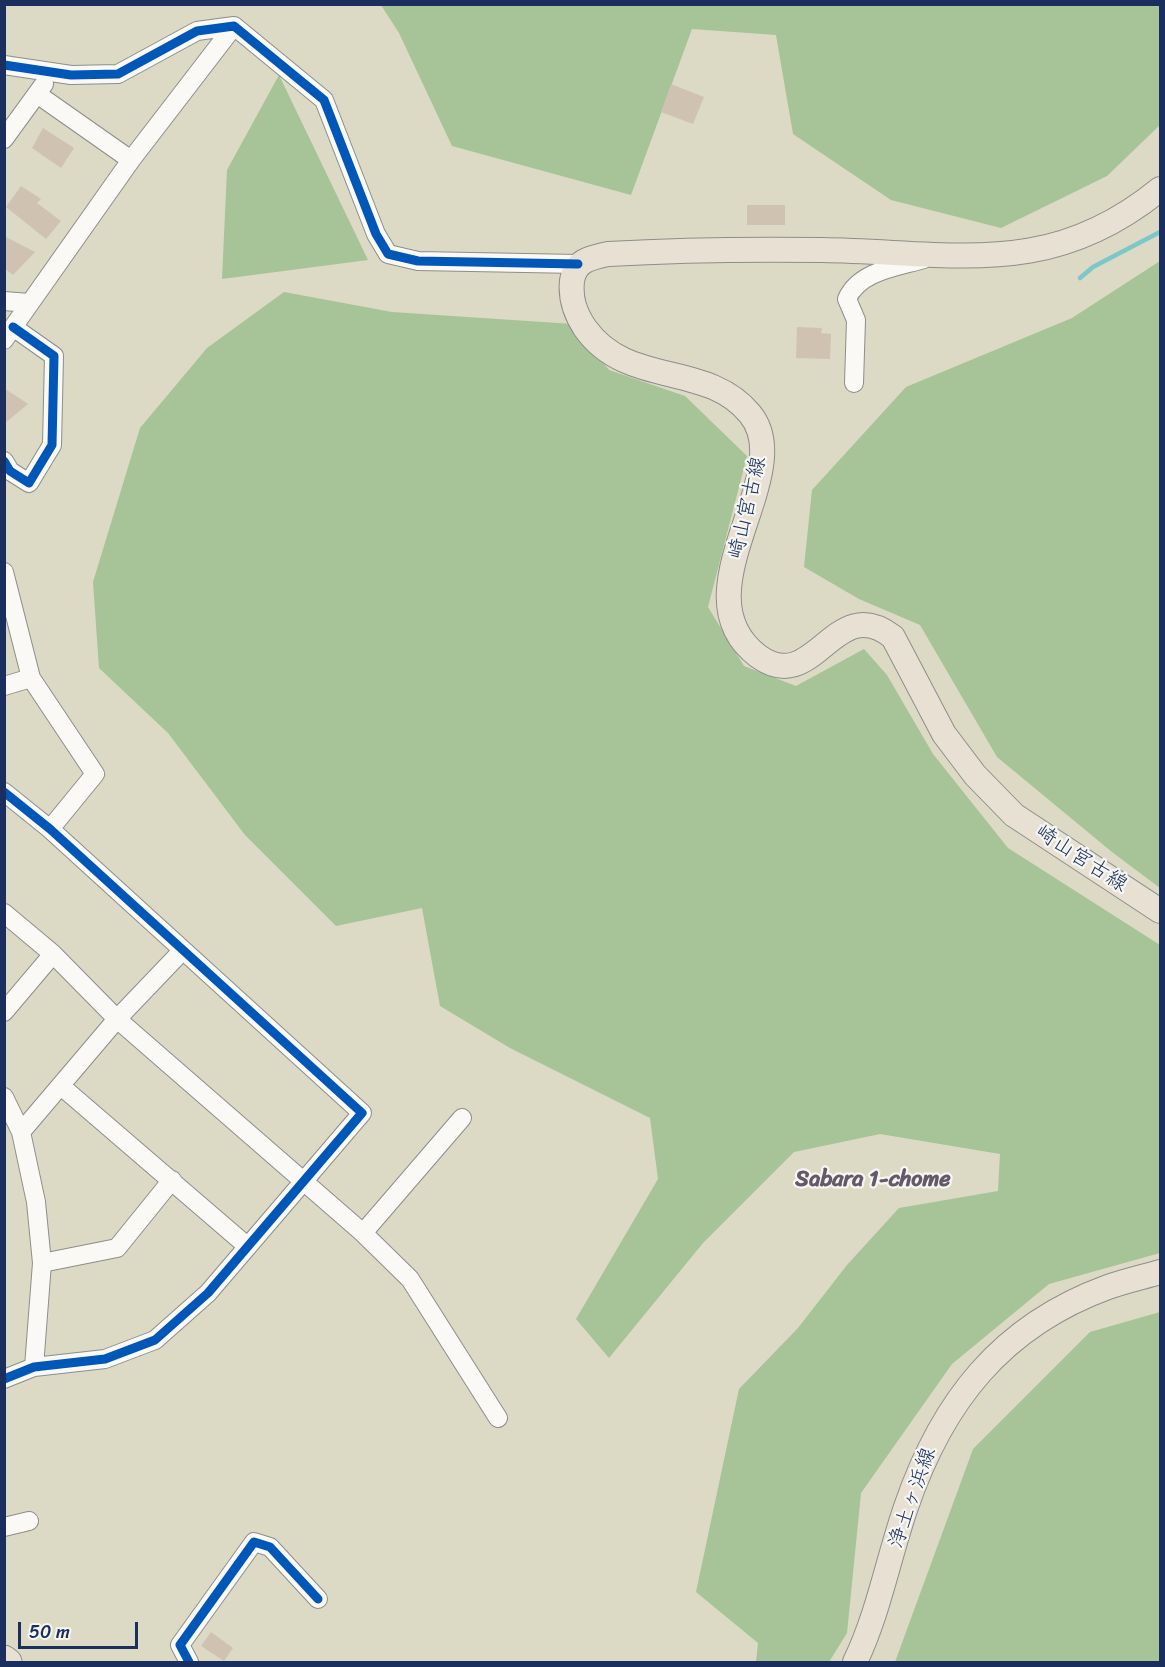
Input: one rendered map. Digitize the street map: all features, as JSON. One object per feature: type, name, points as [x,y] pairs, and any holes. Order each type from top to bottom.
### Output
[{"type":"highway","points":[[4,1659],[8,1662]]},
{"type":"main road","points":[[578,264],[600,256],[625,253],[822,250],[934,257],[1025,253],[1049,248],[1105,227],[1161,189]]},
{"type":"main road","name":"崎山宮古線","points":[[578,264],[574,270],[572,300],[577,317],[593,339],[612,355],[631,365],[704,384],[740,404],[750,413],[758,426],[762,455],[727,600],[733,625],[743,640],[758,655],[775,666],[794,666],[805,662],[837,634],[851,626],[867,624],[883,629],[893,637],[944,734],[975,775],[1014,815],[1161,911]]},
{"type":"main road","name":"浄土ヶ浜線","points":[[855,1662],[879,1606],[905,1508],[929,1446],[962,1393],[1002,1348],[1060,1310],[1108,1287],[1161,1272]]},
{"type":"street","points":[[4,461],[10,471],[28,483],[52,445],[54,356],[9,334],[131,160],[234,26]]},
{"type":"street","points":[[4,65],[71,75],[118,74],[197,31],[234,26],[324,100],[376,234],[388,255],[418,261],[578,264]]},
{"type":"street","points":[[4,140],[52,73]]},
{"type":"street","points":[[37,94],[131,160]]},
{"type":"street","points":[[854,383],[856,320],[847,299],[852,289],[876,273],[934,257]]},
{"type":"street","points":[[4,301],[29,303]]},
{"type":"street","points":[[4,572],[8,598],[31,678],[95,774],[50,829]]},
{"type":"street","points":[[4,686],[31,678]]},
{"type":"street","points":[[4,792],[50,829],[362,1113],[208,1293],[154,1340],[105,1359],[34,1367],[4,1378]]},
{"type":"street","points":[[4,913],[53,954],[117,1019],[363,1233],[421,1293],[498,1418]]},
{"type":"street","points":[[21,1132],[117,1019],[182,951]]},
{"type":"street","points":[[4,1012],[53,954]]},
{"type":"street","points":[[61,1086],[247,1246]]},
{"type":"street","points":[[4,1097],[21,1132],[36,1202],[42,1263],[34,1367]]},
{"type":"street","points":[[363,1233],[462,1118]]},
{"type":"street","points":[[42,1263],[117,1248],[172,1180]]},
{"type":"street","points":[[4,1527],[28,1521]]},
{"type":"street","points":[[189,1662],[180,1645],[254,1542],[270,1547],[318,1599]]},
{"type":"green space","points":[[381,5],[1160,5],[1160,125],[1107,176],[1001,228],[891,200],[793,134],[776,35],[692,29],[631,195],[452,146],[399,33]]},
{"type":"green space","points":[[279,75],[368,260],[222,279],[227,170]]},
{"type":"green space","points":[[1160,261],[1160,888],[1112,852],[997,757],[920,625],[859,599],[804,567],[812,490],[906,387],[1072,318]]},
{"type":"green space","points":[[284,292],[392,312],[573,324],[609,370],[685,396],[747,456],[708,607],[744,666],[796,686],[864,649],[887,675],[933,754],[1008,848],[1160,945],[1160,1253],[1049,1284],[952,1364],[861,1493],[847,1633],[829,1662],[756,1662],[758,1643],[696,1592],[739,1389],[798,1328],[847,1265],[899,1208],[998,1191],[1000,1154],[880,1134],[794,1152],[703,1243],[609,1358],[576,1319],[658,1179],[650,1118],[510,1048],[440,1006],[422,908],[336,926],[245,835],[168,733],[99,668],[93,582],[140,428],[207,348]]},
{"type":"green space","points":[[1160,1312],[1160,1662],[895,1662],[973,1449],[1090,1332]]},
{"type":"building","points":[[671,84],[704,97],[693,124],[661,112]]},
{"type":"building","points":[[43,128],[74,148],[61,168],[32,148]]},
{"type":"building","points":[[21,186],[41,199],[37,203],[61,221],[46,239],[6,207]]},
{"type":"building","points":[[747,205],[785,205],[785,225],[747,225]]},
{"type":"building","points":[[4,236],[35,252],[13,275],[4,268]]},
{"type":"building","points":[[797,327],[822,328],[821,333],[831,334],[830,359],[796,358]]},
{"type":"building","points":[[4,388],[28,404],[4,424]]},
{"type":"building","points":[[211,1632],[233,1648],[224,1661],[201,1646]]},
{"type":"waterway","points":[[1080,278],[1093,267],[1160,232]]},
{"type":"cycle path","points":[[4,65],[71,75],[118,74],[197,31],[234,26],[324,100],[376,234],[388,254],[418,261],[578,264]]},
{"type":"cycle path","points":[[4,461],[10,471],[29,483],[52,445],[54,356],[13,327]]},
{"type":"cycle path","points":[[4,792],[50,829],[362,1113],[208,1293],[155,1340],[105,1359],[34,1367],[4,1379]]},
{"type":"cycle path","points":[[189,1662],[180,1645],[254,1542],[270,1547],[318,1599]]},
{"type":"district","name":"Sabara 1-chome","points":[[873,1180]]}]
